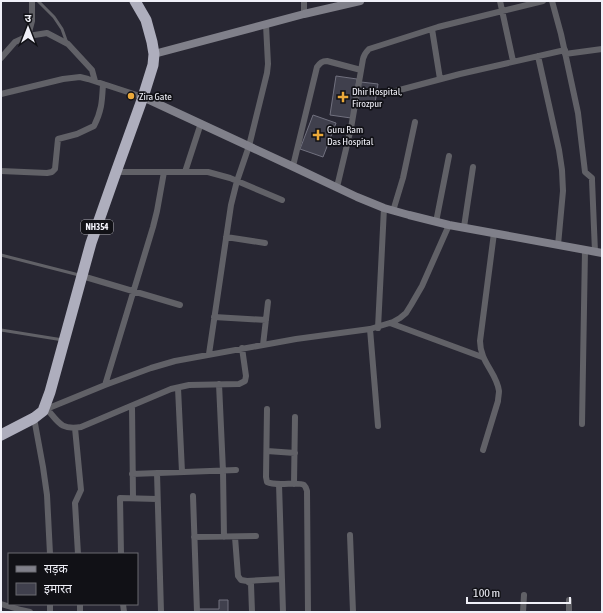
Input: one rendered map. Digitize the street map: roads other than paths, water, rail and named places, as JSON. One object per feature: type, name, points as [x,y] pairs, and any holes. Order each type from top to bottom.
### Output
[{"type":"highway","name":"NH354","points":[[45,410],[91,243],[153,65],[154,54],[146,20],[135,1]]},
{"type":"highway","points":[[1,435],[34,418],[45,410]]},
{"type":"street","points":[[28,36],[32,21],[32,1]]},
{"type":"street","points":[[304,1],[304,14]]},
{"type":"street","points":[[154,54],[304,14],[360,1]]},
{"type":"street","points":[[500,1],[513,61]]},
{"type":"street","points":[[337,188],[351,128],[364,54],[370,49],[432,29],[543,1]]},
{"type":"street","points":[[1,94],[63,79],[80,77],[143,97],[293,166],[337,188],[384,208],[436,222],[598,252],[592,180],[585,172],[578,113],[552,1]]},
{"type":"street","points":[[209,354],[231,205],[237,181],[249,146],[267,73],[266,25]]},
{"type":"street","points":[[432,29],[440,79]]},
{"type":"street","points":[[1,58],[15,42],[28,36],[47,33],[68,44],[92,70],[95,81]]},
{"type":"street","points":[[392,92],[513,61],[565,52],[602,49]]},
{"type":"street","points":[[538,56],[562,170],[563,191],[558,245]]},
{"type":"street","points":[[293,166],[319,63],[327,61],[361,70]]},
{"type":"street","points":[[1,171],[52,172],[55,169],[58,139],[77,134],[94,126],[100,115],[103,84]]},
{"type":"street","points":[[393,211],[405,173],[415,122]]},
{"type":"street","points":[[185,172],[200,123]]},
{"type":"street","points":[[436,222],[449,156]]},
{"type":"street","points":[[464,227],[473,167]]},
{"type":"street","points":[[116,172],[208,172],[224,176],[282,200]]},
{"type":"street","points":[[105,385],[153,227],[164,172]]},
{"type":"street","points":[[378,328],[384,208]]},
{"type":"street","points":[[242,348],[246,376],[245,381],[239,384],[189,385],[171,390],[81,427],[75,428],[68,428],[60,424],[45,410],[105,385],[175,361],[242,348],[263,345],[296,338],[378,328],[390,323],[406,313],[411,305],[422,286],[449,224]]},
{"type":"street","points":[[483,450],[498,401],[499,392],[494,378],[482,357],[480,348],[494,233]]},
{"type":"street","points":[[226,237],[265,243]]},
{"type":"street","points":[[582,424],[585,250]]},
{"type":"street","points":[[82,276],[180,305]]},
{"type":"street","points":[[263,345],[268,302]]},
{"type":"street","points":[[214,317],[266,320]]},
{"type":"street","points":[[390,323],[482,357]]},
{"type":"street","points":[[370,329],[378,426]]},
{"type":"street","points":[[219,384],[224,537]]},
{"type":"street","points":[[178,388],[182,472]]},
{"type":"street","points":[[132,406],[133,498]]},
{"type":"street","points":[[267,409],[267,482],[272,484],[303,485],[308,491],[308,612]]},
{"type":"street","points":[[294,484],[295,417]]},
{"type":"street","points":[[34,418],[47,495],[50,553]]},
{"type":"street","points":[[75,428],[81,490],[75,503],[78,553]]},
{"type":"street","points":[[267,451],[294,452]]},
{"type":"street","points":[[132,474],[236,470]]},
{"type":"street","points":[[157,473],[161,612]]},
{"type":"street","points":[[279,484],[283,612]]},
{"type":"street","points":[[193,496],[197,612]]},
{"type":"street","points":[[121,553],[120,498],[158,499]]},
{"type":"street","points":[[350,535],[353,612]]},
{"type":"street","points":[[194,537],[256,536]]},
{"type":"street","points":[[235,537],[238,576],[241,580],[251,584],[252,612]]},
{"type":"street","points":[[247,582],[282,579]]},
{"type":"street","points":[[524,595],[524,612]]},
{"type":"street","points":[[569,600],[569,612]]},
{"type":"street","points":[[1,604],[30,612]]},
{"type":"lane","points":[[38,1],[54,17],[62,29],[68,44]]},
{"type":"lane","points":[[1,255],[82,276]]},
{"type":"lane","points":[[1,330],[64,340]]},
{"type":"place","name":"Zira Gate","points":[[131,96]]},
{"type":"place","name":"Dhir Hospital, Firozpur","points":[[343,97]]},
{"type":"place","name":"Guru Ram Das Hospital","points":[[318,135]]}]
